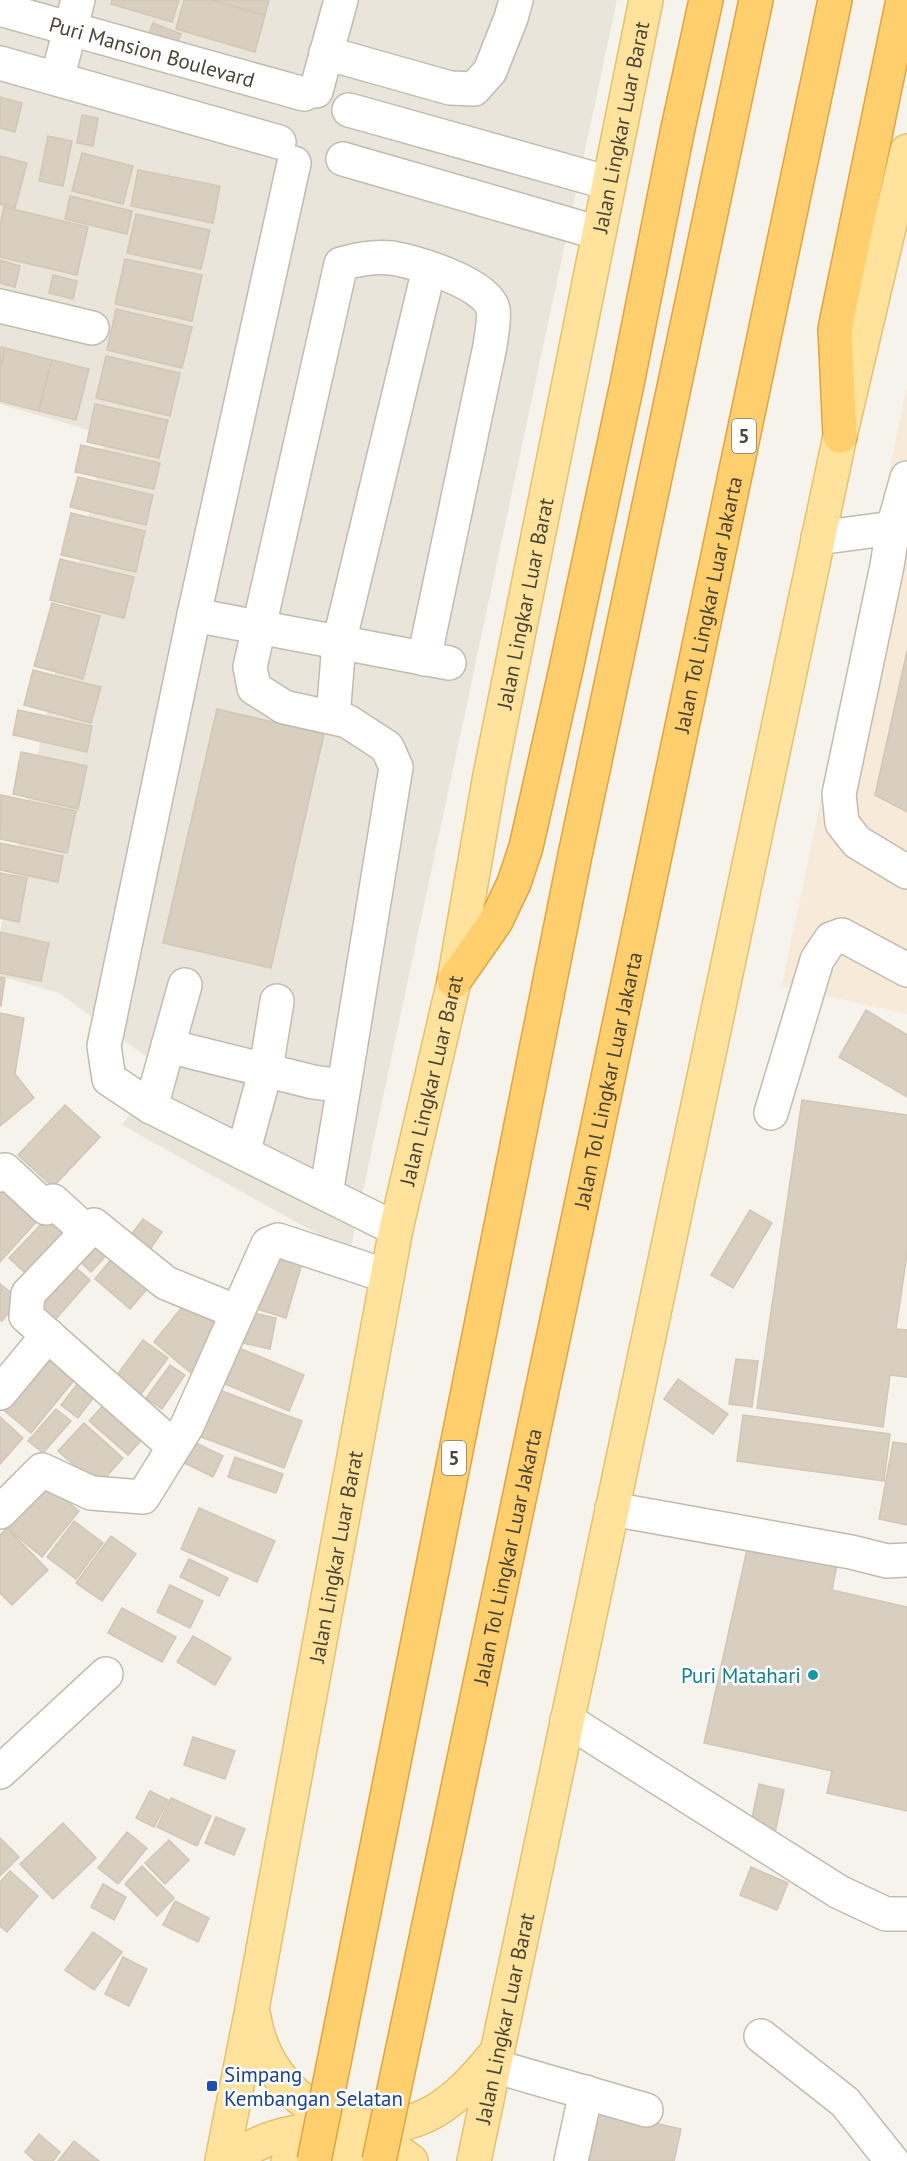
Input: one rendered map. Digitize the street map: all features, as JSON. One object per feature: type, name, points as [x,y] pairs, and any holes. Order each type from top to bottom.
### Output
[{"type":"highway","points":[[454,981],[496,921],[526,847],[566,669],[706,0]]},
{"type":"highway","name":"5","points":[[314,2161],[572,867],[756,0]]},
{"type":"highway","name":"Jalan Tol Lingkar Luar Jakarta","points":[[379,2161],[835,0]]},
{"type":"highway","points":[[840,436],[835,329],[903,0]]},
{"type":"main road","name":"Jalan Lingkar Luar Barat","points":[[226,2161],[232,2115],[396,1229],[454,981],[492,764],[646,0]]},
{"type":"main road","name":"Jalan Lingkar Luar Barat","points":[[474,2161],[818,538],[907,151]]},
{"type":"main road","points":[[252,2009],[256,2033],[265,2056],[278,2077],[294,2095],[314,2109],[337,2119],[361,2125],[385,2126],[409,2121],[432,2112],[453,2098],[495,2059]]},
{"type":"main road","points":[[226,2161],[256,2145],[299,2130],[335,2129],[370,2138],[411,2161]]},
{"type":"main road","points":[[288,2161],[326,2155],[352,2161]]},
{"type":"street","points":[[310,93],[326,53],[341,0]]},
{"type":"street","points":[[326,53],[450,88],[474,89],[490,71],[512,18],[516,0]]},
{"type":"street","name":"Puri Mansion Boulevard","points":[[0,9],[74,15],[310,93]]},
{"type":"street","points":[[57,79],[74,15]]},
{"type":"street","points":[[0,63],[57,79],[286,153],[306,168],[319,170],[343,159],[351,148],[355,136],[354,123],[349,110],[340,100],[329,94],[310,93],[292,99],[284,108],[277,125],[286,153],[194,615],[104,1046],[109,1079],[151,1107],[396,1229]]},
{"type":"street","points":[[349,110],[609,183]]},
{"type":"street","points":[[343,159],[599,233]]},
{"type":"street","points":[[194,615],[259,629],[437,661],[490,346],[493,309],[484,294],[469,284],[391,258],[363,258],[341,264],[259,629],[250,668],[254,688],[284,707],[347,721],[387,747],[396,767],[326,1194]]},
{"type":"street","points":[[333,717],[339,643],[429,269]]},
{"type":"street","points":[[0,306],[92,328]]},
{"type":"street","points":[[907,478],[900,524],[887,566],[839,794],[842,823],[857,842],[907,872]]},
{"type":"street","points":[[818,538],[900,524]]},
{"type":"street","points":[[771,1113],[817,960],[831,939],[842,935],[907,970]]},
{"type":"street","points":[[151,1107],[185,985]]},
{"type":"street","points":[[243,1153],[266,1069],[278,1001]]},
{"type":"street","points":[[168,1046],[313,1082],[344,1086]]},
{"type":"street","points":[[0,1175],[4,1170],[46,1208],[53,1202],[87,1232]]},
{"type":"street","points":[[173,1446],[26,1316],[28,1294],[94,1225],[166,1283],[237,1312]]},
{"type":"street","points":[[3,1501],[42,1470],[90,1493],[143,1497],[187,1426],[268,1245],[278,1240],[387,1276]]},
{"type":"street","points":[[0,1394],[48,1335]]},
{"type":"street","points":[[612,1509],[851,1552],[886,1561],[907,1560]]},
{"type":"street","points":[[0,1772],[106,1674]]},
{"type":"street","points":[[567,1720],[839,1892],[886,1914],[907,1914]]},
{"type":"street","points":[[761,2036],[846,2102],[892,2161]]},
{"type":"street","points":[[495,2059],[586,2092],[646,2110]]},
{"type":"street","points":[[571,2161],[586,2092]]},
{"type":"shaded area","points":[[0,0],[617,0],[350,1252],[122,1125],[163,1069],[59,993],[0,976],[0,931],[106,435],[0,404]]},
{"type":"shaded area","points":[[907,387],[907,1014],[782,986]]},
{"type":"building","points":[[112,0],[179,0],[172,22],[111,4]]},
{"type":"building","points":[[184,0],[211,0],[265,15],[255,52],[176,29]]},
{"type":"building","points":[[212,0],[269,0],[265,15]]},
{"type":"building","points":[[153,23],[181,34],[173,53],[145,43]]},
{"type":"building","points":[[0,97],[22,103],[15,132],[0,128]]},
{"type":"building","points":[[82,115],[98,118],[93,146],[77,143]]},
{"type":"building","points":[[48,136],[72,141],[63,186],[39,181]]},
{"type":"building","points":[[82,153],[133,166],[123,204],[72,191]]},
{"type":"building","points":[[0,156],[27,163],[15,208],[0,204]]},
{"type":"building","points":[[138,170],[220,186],[213,223],[131,206]]},
{"type":"building","points":[[70,196],[132,211],[127,234],[65,219]]},
{"type":"building","points":[[4,207],[88,227],[77,275],[0,257],[0,225]]},
{"type":"building","points":[[136,214],[210,230],[201,269],[127,253]]},
{"type":"building","points":[[125,259],[202,275],[192,321],[115,304]]},
{"type":"building","points":[[0,260],[20,266],[15,287],[0,283]]},
{"type":"building","points":[[53,275],[77,281],[73,299],[49,293]]},
{"type":"building","points":[[116,309],[192,327],[182,368],[107,350]]},
{"type":"building","points":[[0,347],[5,348],[0,370]]},
{"type":"building","points":[[5,348],[52,360],[39,411],[0,401],[0,370]]},
{"type":"building","points":[[106,356],[180,373],[170,416],[96,398]]},
{"type":"building","points":[[52,360],[89,369],[76,420],[39,411]]},
{"type":"building","points":[[95,404],[168,420],[159,458],[87,442]]},
{"type":"building","points":[[81,445],[160,463],[154,489],[75,472]]},
{"type":"building","points":[[78,477],[153,495],[146,525],[70,507]]},
{"type":"building","points":[[71,513],[145,531],[136,572],[61,555]]},
{"type":"building","points":[[60,559],[134,577],[124,618],[50,600]]},
{"type":"building","points":[[52,603],[100,616],[83,679],[34,666]]},
{"type":"building","points":[[907,651],[907,812],[875,795]]},
{"type":"building","points":[[33,670],[101,687],[91,723],[24,705]]},
{"type":"building","points":[[217,709],[324,734],[271,968],[163,943]]},
{"type":"building","points":[[18,710],[92,726],[87,752],[13,735]]},
{"type":"building","points":[[21,752],[87,766],[78,809],[13,794]]},
{"type":"building","points":[[1,795],[76,811],[67,853],[0,839]]},
{"type":"building","points":[[0,843],[63,856],[58,882],[0,870]]},
{"type":"building","points":[[0,873],[27,878],[19,922],[0,918]]},
{"type":"building","points":[[0,932],[49,943],[41,981],[0,973]]},
{"type":"building","points":[[0,977],[5,978],[1,1006],[0,1006]]},
{"type":"building","points":[[866,1010],[907,1035],[907,1097],[839,1057]]},
{"type":"building","points":[[0,1013],[24,1018],[15,1074],[34,1098],[0,1126]]},
{"type":"building","points":[[802,1100],[907,1115],[907,1254],[896,1329],[907,1330],[907,1377],[890,1375],[883,1427],[757,1408]]},
{"type":"building","points":[[65,1105],[100,1137],[53,1187],[18,1155]]},
{"type":"building","points":[[0,1185],[38,1220],[0,1262]]},
{"type":"building","points":[[750,1210],[772,1223],[733,1288],[711,1275]]},
{"type":"building","points":[[46,1219],[71,1239],[35,1282],[9,1258]]},
{"type":"building","points":[[143,1219],[162,1232],[147,1254],[127,1240]]},
{"type":"building","points":[[94,1230],[113,1248],[91,1272],[72,1254]]},
{"type":"building","points":[[270,1250],[303,1260],[286,1318],[253,1308]]},
{"type":"building","points":[[116,1253],[152,1283],[130,1309],[95,1279]]},
{"type":"building","points":[[67,1260],[90,1280],[55,1320],[32,1300]]},
{"type":"building","points":[[0,1284],[19,1299],[2,1321],[0,1320]]},
{"type":"building","points":[[191,1296],[230,1328],[192,1374],[154,1342]]},
{"type":"building","points":[[245,1311],[276,1318],[270,1349],[238,1342]]},
{"type":"building","points":[[143,1340],[168,1358],[136,1401],[111,1383]]},
{"type":"building","points":[[232,1345],[304,1375],[289,1411],[218,1381]]},
{"type":"building","points":[[47,1346],[80,1373],[31,1433],[0,1407]]},
{"type":"building","points":[[736,1359],[758,1361],[752,1407],[729,1404]]},
{"type":"building","points":[[170,1365],[185,1375],[162,1409],[146,1398]]},
{"type":"building","points":[[84,1375],[101,1388],[78,1418],[61,1405]]},
{"type":"building","points":[[678,1379],[728,1414],[713,1434],[664,1399]]},
{"type":"building","points":[[214,1388],[302,1421],[284,1468],[196,1435]]},
{"type":"building","points":[[108,1400],[147,1434],[128,1455],[89,1421]]},
{"type":"building","points":[[56,1409],[71,1421],[43,1453],[28,1441]]},
{"type":"building","points":[[743,1415],[890,1434],[884,1481],[737,1461]]},
{"type":"building","points":[[0,1417],[23,1438],[0,1464]]},
{"type":"building","points":[[84,1423],[123,1458],[98,1486],[58,1451]]},
{"type":"building","points":[[190,1440],[223,1456],[213,1477],[180,1461]]},
{"type":"building","points":[[893,1442],[907,1444],[907,1525],[879,1519]]},
{"type":"building","points":[[235,1457],[283,1474],[276,1493],[228,1477]]},
{"type":"building","points":[[38,1477],[79,1511],[42,1557],[1,1523]]},
{"type":"building","points":[[199,1508],[275,1541],[257,1582],[181,1549]]},
{"type":"building","points":[[74,1521],[103,1543],[76,1579],[47,1557]]},
{"type":"building","points":[[7,1528],[48,1570],[12,1605],[0,1593],[0,1535]]},
{"type":"building","points":[[111,1536],[136,1554],[102,1601],[76,1583]]},
{"type":"building","name":"Puri Matahari","points":[[748,1545],[837,1565],[832,1590],[907,1607],[907,1811],[827,1793],[832,1771],[704,1743]]},
{"type":"building","points":[[189,1559],[228,1578],[219,1596],[180,1577]]},
{"type":"building","points":[[170,1585],[203,1601],[190,1628],[157,1612]]},
{"type":"building","points":[[122,1608],[176,1637],[162,1662],[108,1633]]},
{"type":"building","points":[[193,1636],[231,1658],[215,1685],[177,1662]]},
{"type":"building","points":[[193,1737],[235,1751],[225,1779],[184,1765]]},
{"type":"building","points":[[759,1784],[784,1790],[775,1833],[750,1828]]},
{"type":"building","points":[[150,1791],[168,1800],[154,1827],[136,1818]]},
{"type":"building","points":[[171,1798],[211,1816],[197,1846],[157,1827]]},
{"type":"building","points":[[216,1817],[245,1829],[234,1855],[205,1843]]},
{"type":"building","points":[[63,1823],[96,1858],[53,1899],[20,1864]]},
{"type":"building","points":[[127,1832],[147,1848],[118,1884],[98,1868]]},
{"type":"building","points":[[0,1838],[19,1857],[0,1876]]},
{"type":"building","points":[[169,1840],[189,1860],[165,1884],[145,1863]]},
{"type":"building","points":[[142,1866],[174,1898],[157,1916],[125,1884]]},
{"type":"building","points":[[751,1867],[788,1883],[777,1910],[740,1895]]},
{"type":"building","points":[[10,1871],[38,1896],[7,1932],[0,1926],[0,1882]]},
{"type":"building","points":[[103,1884],[126,1897],[114,1920],[91,1907]]},
{"type":"building","points":[[175,1901],[209,1918],[198,1942],[163,1925]]},
{"type":"building","points":[[93,1932],[122,1952],[94,1990],[65,1970]]},
{"type":"building","points":[[123,1957],[147,1969],[129,2006],[105,1994]]},
{"type":"building","points":[[593,2109],[681,2129],[674,2161],[581,2161]]},
{"type":"building","points":[[39,2134],[60,2152],[53,2161],[35,2161],[25,2152]]},
{"type":"building","points":[[74,2141],[99,2161],[58,2161]]},
{"type":"place","name":"Puri Matahari","points":[[813,1675]]},
{"type":"place","name":"Simpang Kembangan Selatan","points":[[212,2086]]}]
